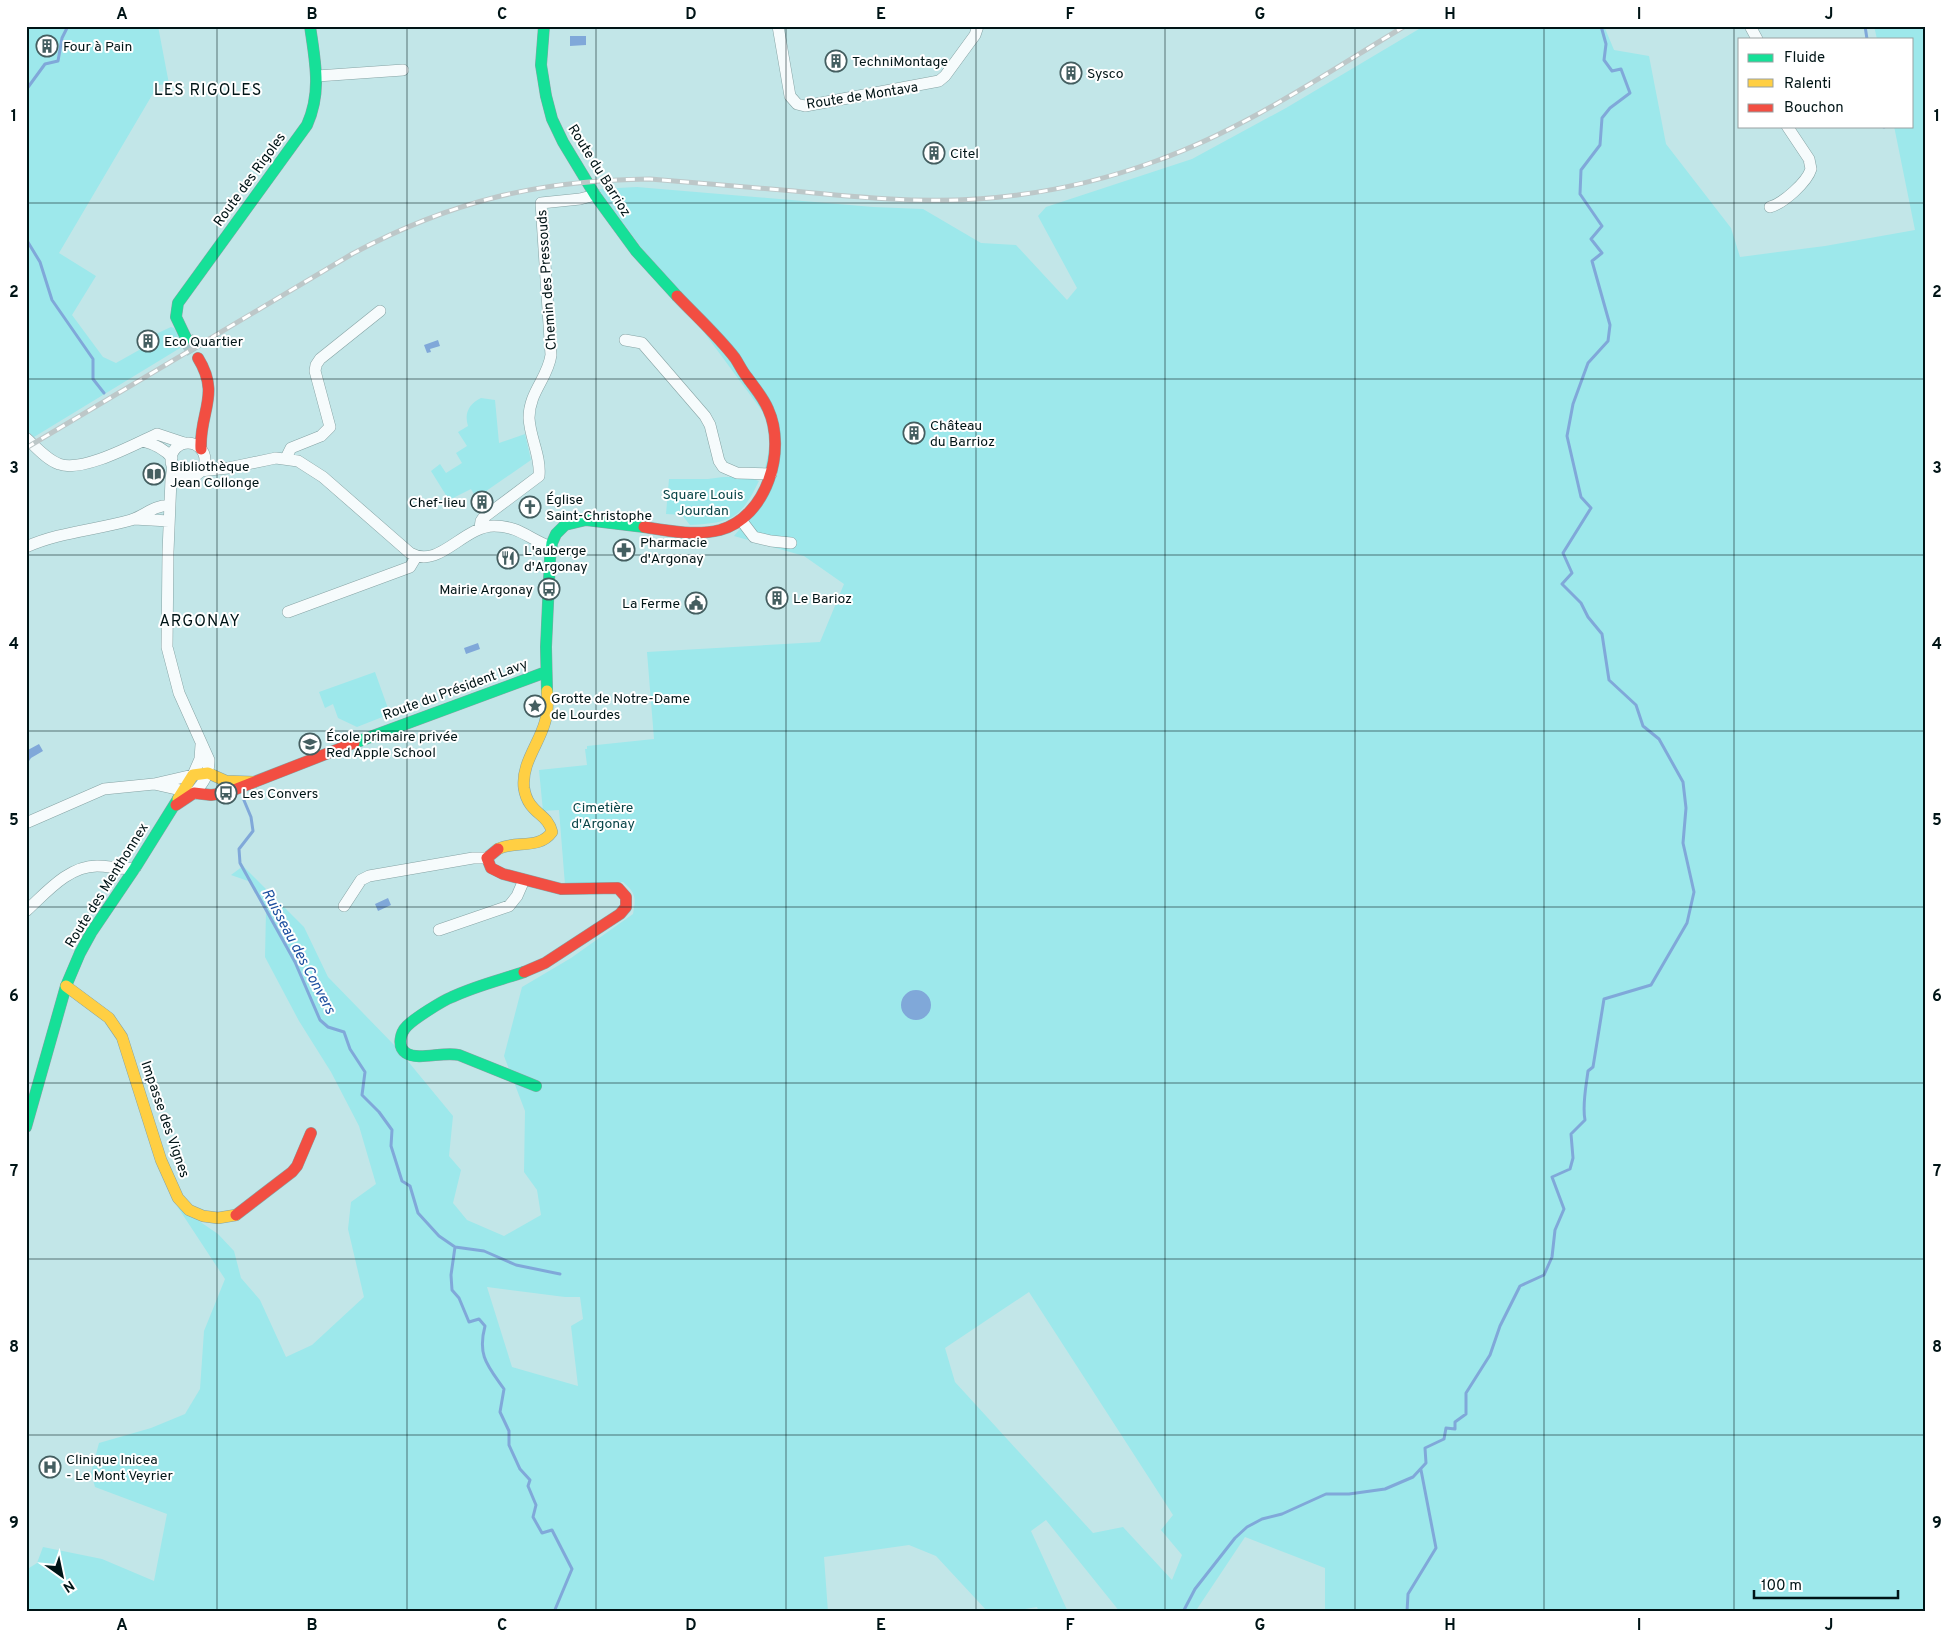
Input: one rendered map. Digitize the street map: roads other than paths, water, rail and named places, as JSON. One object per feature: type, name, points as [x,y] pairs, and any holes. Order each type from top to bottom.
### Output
[{"type":"street","name":"Route des Rigoles","points":[[186,338],[176,319],[175,314],[178,303],[307,125],[316,107],[318,93],[317,76],[310,26]]},
{"type":"street","name":"Route du Barrioz","points":[[544,26],[541,65],[546,96],[552,118],[563,142],[595,195],[636,251],[735,358],[740,370],[762,397],[772,418],[775,438],[770,474],[755,505],[741,520],[718,530],[697,533],[586,520],[572,522]]},
{"type":"street","name":"Route de Montava","points":[[778,26],[790,96],[797,104],[805,106],[939,81],[945,76],[970,42],[978,26]]},
{"type":"street","points":[[1750,26],[1756,38]]},
{"type":"street","points":[[317,76],[404,70]]},
{"type":"street","points":[[1770,207],[1785,200],[1809,174],[1811,169],[1809,159],[1788,128]]},
{"type":"street","name":"Chemin des Pressouds","points":[[480,528],[481,521],[484,518],[539,476],[539,461],[529,417],[533,395],[550,363],[551,355],[541,203],[580,199],[595,195]]},
{"type":"street","points":[[286,458],[291,448],[321,436],[330,427],[315,371],[320,359],[380,310]]},
{"type":"street","points":[[625,340],[642,344],[705,416],[710,425],[719,461],[723,467],[737,473],[770,474]]},
{"type":"street","points":[[198,358],[210,385],[208,406],[202,423],[202,450],[205,461],[200,471]]},
{"type":"street","points":[[194,793],[201,786],[208,773],[209,760],[179,693],[166,647],[172,462],[176,449],[185,443],[202,423]]},
{"type":"street","points":[[26,438],[54,462],[70,467],[97,460],[158,434],[194,444],[228,468]]},
{"type":"street","points":[[142,441],[156,445],[168,452],[177,472],[188,476]]},
{"type":"street","points":[[26,547],[48,538],[132,519],[158,506],[170,503],[188,476],[200,471],[228,468],[266,459],[286,458],[298,461],[323,477],[394,541],[416,557],[433,557],[473,530],[492,526],[517,529],[551,547]]},
{"type":"street","points":[[132,519],[169,521]]},
{"type":"street","points":[[741,520],[754,537],[772,542],[791,543]]},
{"type":"street","name":"Route du Président Lavy","points":[[154,784],[194,793],[211,795],[226,793],[546,672],[551,547],[555,534],[562,527],[572,522]]},
{"type":"street","points":[[288,612],[410,567],[416,557]]},
{"type":"street","points":[[486,858],[491,851],[498,847],[540,842],[546,840],[552,832],[552,826],[548,821],[532,808],[527,799],[524,782],[526,766],[546,721],[548,712],[546,672]]},
{"type":"street","points":[[193,775],[200,759],[201,743]]},
{"type":"street","name":"Route du Président Lavy","points":[[26,823],[104,789],[154,784],[208,773],[226,780],[254,782]]},
{"type":"street","name":"Route des Menthonnex","points":[[26,1127],[66,986],[80,953],[193,775]]},
{"type":"street","name":"Route des Menthonnex","points":[[174,806],[194,793]]},
{"type":"street","points":[[344,906],[361,880],[369,876],[473,858],[486,858]]},
{"type":"street","points":[[486,858],[491,868],[496,872],[524,880],[570,890],[618,888],[625,894],[626,904],[620,914],[545,963],[463,992],[439,1004],[407,1026],[403,1031],[400,1043],[405,1052],[409,1054],[416,1056],[450,1053],[466,1057],[536,1086]]},
{"type":"street","points":[[26,911],[59,880],[69,874],[95,866],[124,869],[135,868]]},
{"type":"street","points":[[439,930],[509,906],[517,896],[524,880]]},
{"type":"street","name":"Impasse des Vignes","points":[[66,986],[109,1018],[122,1037],[166,1175],[182,1204],[192,1212],[202,1216],[222,1219],[231,1218],[240,1213],[292,1172],[311,1133]]},
{"type":"waterway","name":"Ruisseau des Convers","points":[[26,90],[45,64],[58,61],[62,38],[68,26]]},
{"type":"waterway","points":[[1183,1612],[1195,1589],[1235,1538],[1247,1527],[1262,1519],[1282,1514],[1326,1494],[1349,1494],[1385,1489],[1413,1477],[1426,1463],[1425,1448],[1444,1439],[1446,1428],[1455,1429],[1455,1422],[1466,1414],[1466,1393],[1490,1355],[1500,1326],[1520,1286],[1544,1275],[1552,1257],[1555,1230],[1564,1209],[1552,1177],[1570,1169],[1573,1158],[1571,1134],[1585,1120],[1584,1102],[1588,1071],[1593,1067],[1604,999],[1651,985],[1687,923],[1694,892],[1683,843],[1686,808],[1683,782],[1659,739],[1643,726],[1636,705],[1609,680],[1602,634],[1588,617],[1581,603],[1562,584],[1572,573],[1563,553],[1591,508],[1581,497],[1567,436],[1573,404],[1588,363],[1608,341],[1610,325],[1592,261],[1602,253],[1591,239],[1602,226],[1580,194],[1581,170],[1600,145],[1602,118],[1610,108],[1630,93],[1621,69],[1612,71],[1604,60],[1606,44],[1601,26]]},
{"type":"waterway","points":[[1865,26],[1867,38]]},
{"type":"waterway","name":"Ruisseau des Convers","points":[[26,239],[40,262],[52,300],[93,359],[93,379],[104,393]]},
{"type":"waterway","name":"Ruisseau des Convers","points":[[243,798],[251,817],[253,831],[239,849],[240,863],[295,962],[320,1020],[328,1027],[344,1032],[350,1049],[365,1072],[362,1095],[379,1112],[392,1130],[391,1146],[402,1181],[410,1186],[418,1213],[439,1236],[455,1247],[451,1275],[452,1290],[459,1298],[469,1322],[479,1319],[485,1326],[482,1345],[483,1353],[489,1367],[504,1389],[500,1412],[509,1431],[509,1445],[520,1469],[530,1480],[528,1486],[536,1505],[533,1517],[542,1533],[552,1530],[572,1569],[554,1612]]},
{"type":"waterway","points":[[455,1247],[484,1251],[516,1265],[560,1274]]},
{"type":"waterway","points":[[1407,1612],[1408,1594],[1436,1548],[1421,1470]]},
{"type":"tunnel","points":[[186,338],[198,358]]},
{"type":"railway","points":[[26,448],[352,254],[425,220],[461,207],[533,189],[609,180],[650,179],[908,200],[977,199],[1045,191],[1113,175],[1189,148],[1284,100],[1405,26]]},
{"type":"place","name":"Four à Pain","points":[[47,46]]},
{"type":"place","name":"TechniMontage","points":[[836,61]]},
{"type":"place","name":"Sysco","points":[[1071,73]]},
{"type":"place","name":"Citel","points":[[934,153]]},
{"type":"place","name":"Eco Quartier","points":[[148,341]]},
{"type":"place","name":"Château du Barrioz","points":[[914,433]]},
{"type":"place","name":"Bibliothèque Jean Collonge","points":[[154,474]]},
{"type":"place","name":"Chef-lieu","points":[[482,502]]},
{"type":"place","name":"Église Saint-Christophe","points":[[530,507]]},
{"type":"place","name":"Pharmacie d'Argonay","points":[[624,550]]},
{"type":"place","name":"L'auberge d'Argonay","points":[[508,558]]},
{"type":"place","name":"Mairie Argonay","points":[[549,589]]},
{"type":"place","name":"Le Barioz","points":[[777,598]]},
{"type":"place","name":"La Ferme","points":[[696,603]]},
{"type":"place","name":"Grotte de Notre-Dame de Lourdes","points":[[535,706]]},
{"type":"place","name":"École primaire privée Red Apple School","points":[[310,744]]},
{"type":"place","name":"Les Convers","points":[[226,793]]},
{"type":"place","name":"Clinique Inicea - Le Mont Veyrier","points":[[50,1467]]},
{"type":"district","name":"LES RIGOLES","points":[[208,89]]},
{"type":"district","name":"ARGONAY","points":[[200,620]]},
{"type":"park label","name":"Square Louis Jourdan","points":[[703,502]]},
{"type":"park label","name":"Cimetière d'Argonay","points":[[603,816]]}]
